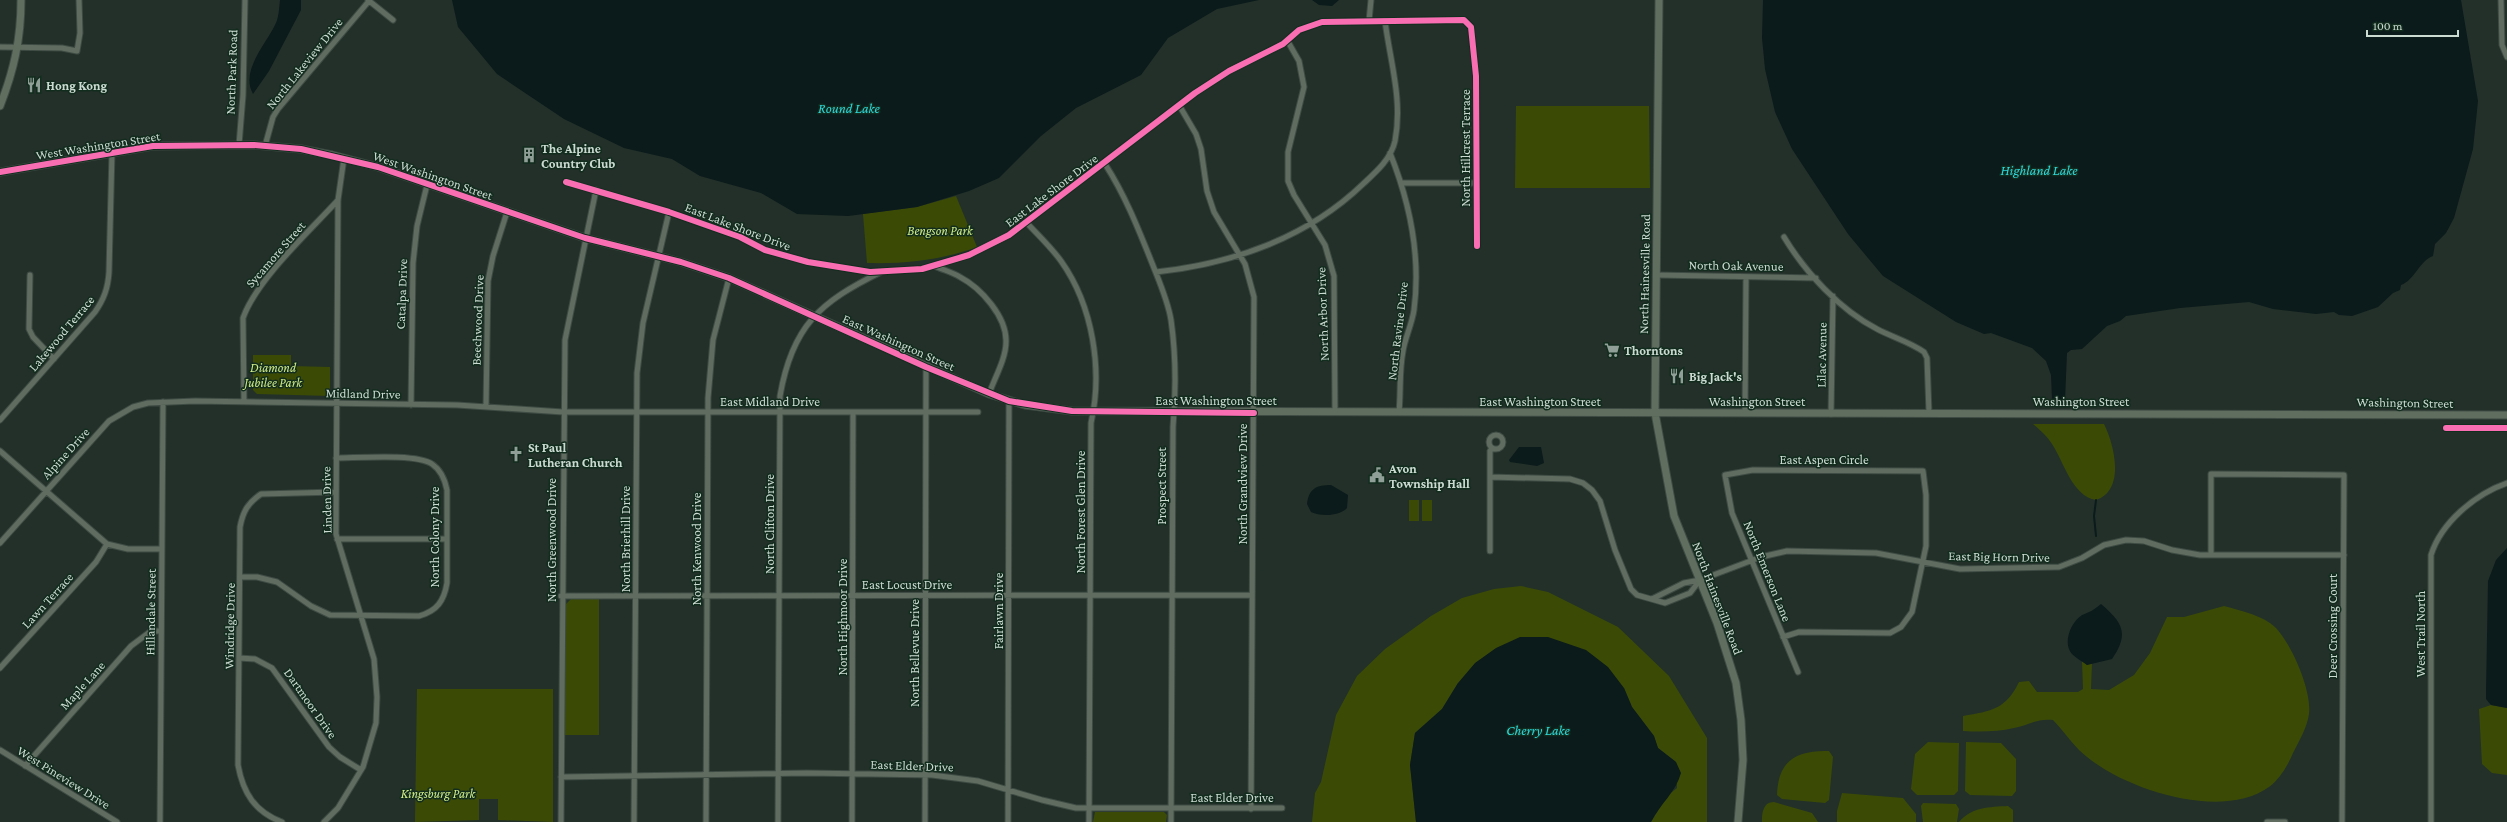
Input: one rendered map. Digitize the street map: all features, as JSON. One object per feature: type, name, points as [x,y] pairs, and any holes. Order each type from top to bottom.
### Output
[{"type":"main road","points":[[0,106],[14,70],[21,26],[21,0]]},
{"type":"main road","name":"North Hainesville Road","points":[[1659,0],[1655,413],[1674,516],[1727,650],[1736,683],[1741,720],[1743,760],[1738,822]]},
{"type":"main road","name":"West Washington Street","points":[[0,172],[153,146],[239,145],[301,149],[378,167],[547,225]]},
{"type":"main road","name":"East Washington Street","points":[[547,225],[585,238],[658,256],[729,278],[926,367],[1009,401],[1072,411],[1093,412],[1655,413]]},
{"type":"main road","name":"Washington Street","points":[[1655,413],[2507,415]]},
{"type":"street","points":[[0,47],[62,48],[77,51],[80,33],[79,0]]},
{"type":"street","name":"North Park Road","points":[[239,145],[243,95],[245,0]]},
{"type":"street","points":[[1369,21],[1371,0]]},
{"type":"street","points":[[2501,0],[2502,45],[2507,57]]},
{"type":"street","points":[[369,1],[393,20]]},
{"type":"street","name":"North Lakeview Drive","points":[[265,146],[278,109],[369,1]]},
{"type":"street","name":"East Lake Shore Drive","points":[[566,182],[669,212],[740,237],[780,255],[837,267],[882,272],[935,266],[969,256],[1026,222],[1105,164],[1179,105],[1229,71],[1287,40],[1309,25],[1322,22],[1464,20],[1470,27],[1474,49]]},
{"type":"street","points":[[1156,272],[1193,268],[1240,256],[1312,223],[1351,196],[1374,174],[1390,153],[1395,136],[1398,97],[1385,21]]},
{"type":"street","name":"North Arbor Drive","points":[[1287,40],[1299,61],[1304,87],[1288,152],[1288,181],[1294,195],[1325,245],[1334,276],[1335,412]]},
{"type":"street","name":"North Hillcrest Terrace","points":[[1474,49],[1477,246]]},
{"type":"street","name":"North Grandview Drive","points":[[1179,105],[1196,134],[1201,149],[1207,191],[1214,212],[1247,270],[1254,297],[1251,809]]},
{"type":"street","name":"Lakewood Terrace","points":[[0,420],[95,312],[104,299],[108,286],[112,152]]},
{"type":"street","name":"North Ravine Drive","points":[[1390,153],[1402,183],[1412,223],[1416,290],[1414,312],[1403,352],[1400,412]]},
{"type":"street","name":"Linden Drive","points":[[324,822],[338,808],[361,770],[371,745],[376,723],[377,697],[374,659],[337,539],[336,404],[338,200],[344,158]]},
{"type":"street","name":"Prospect Street","points":[[1105,164],[1122,191],[1156,272],[1171,319],[1174,412],[1171,822]]},
{"type":"street","points":[[1402,183],[1475,183]]},
{"type":"street","name":"Catalpa Drive","points":[[411,405],[413,263],[417,226],[427,185]]},
{"type":"street","name":"North Greenwood Drive","points":[[561,822],[561,596],[565,340],[596,190]]},
{"type":"street","name":"Sycamore Street","points":[[244,402],[243,318],[248,305],[266,280],[338,200]]},
{"type":"street","name":"Beechwood Drive","points":[[486,407],[488,281],[507,212]]},
{"type":"street","name":"North Brierhill Drive","points":[[634,822],[636,412],[638,353],[642,323],[669,212]]},
{"type":"street","name":"North Forest Glen Drive","points":[[1026,222],[1061,262],[1072,279],[1089,320],[1094,373],[1093,412],[1091,423],[1089,822]]},
{"type":"street","points":[[1784,237],[1816,278],[1843,306],[1875,329],[1924,352],[1927,358],[1929,413]]},
{"type":"street","points":[[935,266],[961,277],[975,288],[989,301],[1001,322],[1006,341],[989,394]]},
{"type":"street","name":"North Clifton Drive","points":[[778,822],[780,396],[786,366],[805,326],[821,308],[847,289],[882,272]]},
{"type":"street","points":[[30,275],[29,329],[33,338],[54,359]]},
{"type":"street","name":"North Oak Avenue","points":[[1656,275],[1816,278]]},
{"type":"street","points":[[1745,413],[1746,277]]},
{"type":"street","name":"North Kenwood Drive","points":[[706,822],[708,412],[713,340],[729,278]]},
{"type":"street","name":"Lilac Avenue","points":[[1831,414],[1833,296]]},
{"type":"street","name":"North Bellevue Drive","points":[[925,822],[926,367]]},
{"type":"street","name":"Fairlawn Drive","points":[[1008,822],[1009,401]]},
{"type":"street","name":"Midland Drive","points":[[163,402],[411,405],[486,407],[563,412]]},
{"type":"street","name":"Alpine Drive","points":[[0,543],[109,421],[133,407],[163,402]]},
{"type":"street","name":"Hillandale Street","points":[[160,822],[163,402]]},
{"type":"street","name":"East Midland Drive","points":[[563,412],[978,412]]},
{"type":"street","name":"North Highmoor Drive","points":[[852,822],[853,412]]},
{"type":"street","points":[[1490,551],[1490,451],[1492,448]]},
{"type":"street","points":[[0,451],[107,544],[128,549],[162,549]]},
{"type":"street","name":"North Colony Drive","points":[[240,577],[257,577],[277,582],[311,606],[330,615],[419,616],[428,614],[438,606],[444,598],[447,583],[446,480],[432,463],[411,458],[336,458]]},
{"type":"street","name":"East Aspen Circle","points":[[1725,475],[1753,470],[1923,471],[1926,496],[1926,546],[1922,563]]},
{"type":"street","name":"Deer Crossing Court","points":[[2211,554],[2211,474],[2344,475],[2342,822]]},
{"type":"street","name":"North Emerson Lane","points":[[1725,475],[1732,513],[1798,672]]},
{"type":"street","points":[[1490,477],[1555,477],[1570,479],[1584,484],[1592,490],[1600,501],[1615,550],[1631,588],[1637,595],[1665,603],[1690,593],[1700,580]]},
{"type":"street","name":"West Trail North","points":[[2431,822],[2431,555],[2438,537],[2452,520],[2487,492],[2507,483]]},
{"type":"street","name":"Windridge Drive","points":[[282,822],[265,814],[255,806],[241,780],[238,765],[240,527],[243,511],[252,500],[261,494],[271,492],[336,492]]},
{"type":"street","points":[[337,539],[447,539]]},
{"type":"street","name":"East Big Horn Drive","points":[[1652,599],[1684,583],[1700,580],[1752,561],[1787,551],[1860,552],[1960,569],[2050,569],[2072,564],[2104,545],[2126,540],[2148,542],[2186,553],[2344,555]]},
{"type":"street","name":"Lawn Terrace","points":[[0,668],[96,562],[107,544]]},
{"type":"street","points":[[1783,637],[1799,632],[1880,634],[1895,631],[1907,622],[1912,612],[1922,563]]},
{"type":"street","name":"East Locust Drive","points":[[561,596],[1252,595]]},
{"type":"street","name":"Maple Lane","points":[[25,766],[132,646],[151,631],[161,631]]},
{"type":"street","name":"Dartmoor Drive","points":[[239,658],[255,660],[272,668],[329,747],[340,757],[361,770]]},
{"type":"street","name":"West Pineview Drive","points":[[0,750],[117,822]]},
{"type":"street","name":"East Elder Drive","points":[[561,777],[925,775],[956,777],[1042,800],[1090,808],[1282,808]]},
{"type":"street","points":[[2267,822],[2285,822]]},
{"type":"green space","points":[[1516,106],[1649,106],[1650,188],[1515,188]]},
{"type":"green space","name":"Bengson Park","points":[[956,196],[977,247],[937,258],[896,263],[867,263],[863,214],[917,207]]},
{"type":"green space","name":"Diamond Jubilee Park","points":[[253,355],[291,355],[291,366],[330,367],[330,396],[257,394],[253,390]]},
{"type":"green space","points":[[2033,424],[2104,424],[2114,454],[2115,466],[2111,487],[2105,495],[2096,500],[2081,492],[2070,477],[2050,441]]},
{"type":"green space","points":[[1409,500],[1419,500],[1419,521],[1409,521]]},
{"type":"green space","points":[[1422,500],[1432,500],[1432,521],[1422,521]]},
{"type":"green space","points":[[1521,586],[1548,592],[1618,627],[1669,676],[1707,738],[1707,822],[1651,822],[1667,796],[1677,788],[1676,762],[1658,748],[1654,736],[1632,707],[1624,688],[1458,683],[1442,709],[1415,733],[1410,765],[1416,822],[1312,822],[1315,793],[1321,782],[1336,715],[1357,676],[1385,649],[1431,616],[1462,598],[1494,589]]},
{"type":"green space","points":[[572,598],[599,598],[599,735],[565,735],[565,605]]},
{"type":"green space","points":[[2224,606],[2258,617],[2276,628],[2288,645],[2300,669],[2307,693],[2309,714],[2305,729],[2283,772],[2269,787],[2248,797],[2224,801],[2198,801],[2170,796],[2143,788],[2118,777],[2096,764],[2079,750],[2053,720],[2038,721],[2019,727],[2001,730],[1982,732],[1963,731],[1963,716],[1997,707],[2009,698],[2019,682],[2029,681],[2037,692],[2078,692],[2083,689],[2082,661],[2087,665],[2092,663],[2091,689],[2109,690],[2134,675],[2150,653],[2167,617],[2184,617]]},
{"type":"green space","name":"Kingsburg Park","points":[[417,689],[553,689],[553,822],[498,820],[498,799],[479,799],[479,820],[415,822]]},
{"type":"green space","points":[[2491,705],[2507,708],[2507,775],[2492,773],[2482,764],[2479,709]]},
{"type":"green space","points":[[1928,742],[1959,743],[1958,791],[1954,795],[1917,795],[1911,789],[1915,754]]},
{"type":"green space","points":[[1966,742],[2001,743],[2016,759],[2016,791],[2012,796],[1970,795],[1965,791]]},
{"type":"green space","points":[[1818,751],[1829,751],[1833,757],[1829,800],[1825,803],[1782,799],[1777,795],[1778,783],[1785,765],[1799,755]]},
{"type":"green space","points":[[1842,793],[1903,798],[1916,814],[1916,822],[1837,822],[1837,811]]},
{"type":"green space","points":[[1770,802],[1812,813],[1818,822],[1762,822],[1765,806]]},
{"type":"green space","points":[[1923,803],[1956,804],[1959,809],[1957,822],[1923,822],[1921,806]]},
{"type":"green space","points":[[2008,806],[2013,810],[2013,822],[1959,822],[1969,813],[1981,809]]},
{"type":"green space","points":[[1095,812],[1164,812],[1167,815],[1166,822],[1093,822]]},
{"type":"water","points":[[280,0],[301,0],[301,10],[269,71],[253,94],[250,85],[252,67],[276,22],[279,13]]},
{"type":"water","name":"Round Lake","points":[[452,0],[1259,0],[1217,9],[1168,38],[1141,75],[1076,108],[1041,136],[999,178],[969,191],[917,207],[848,216],[797,214],[761,193],[700,176],[672,159],[624,148],[564,119],[497,74],[458,27]]},
{"type":"water","points":[[1312,0],[1339,0],[1332,6],[1319,5]]},
{"type":"water","name":"Highland Lake","points":[[1763,0],[2461,0],[2478,101],[2473,149],[2454,218],[2446,233],[2435,244],[2433,256],[2424,262],[2406,283],[2401,285],[2400,290],[2393,293],[2378,307],[2352,316],[2339,315],[2334,312],[2316,314],[2273,309],[2249,302],[2180,308],[2126,316],[2120,321],[2107,326],[2082,349],[2071,350],[2067,353],[2065,400],[2052,400],[2051,375],[2046,361],[2032,348],[1991,333],[1984,334],[1956,322],[1883,276],[1848,234],[1792,149],[1775,112],[1765,69],[1762,38]]},
{"type":"water","points":[[1519,447],[1541,447],[1544,463],[1537,466],[1510,462],[1509,460]]},
{"type":"water","points":[[1331,485],[1348,495],[1347,508],[1340,513],[1330,515],[1320,515],[1311,512],[1307,504],[1310,494],[1314,488]]},
{"type":"water","points":[[2507,548],[2507,708],[2491,705],[2486,699],[2486,692],[2488,581],[2496,560]]},
{"type":"water","points":[[2101,604],[2118,622],[2121,628],[2121,642],[2112,659],[2087,665],[2072,654],[2069,649],[2069,633],[2074,622],[2078,618]]},
{"type":"water","name":"Cherry Lake","points":[[1520,637],[1548,637],[1586,650],[1608,667],[1624,688],[1632,707],[1654,736],[1658,748],[1676,762],[1681,773],[1672,792],[1651,822],[1416,822],[1410,765],[1415,733],[1442,709],[1458,683],[1475,663],[1496,648]]},
{"type":"waterway","points":[[2096,500],[2094,516],[2096,536]]},
{"type":"cycle path","points":[[566,182],[669,212],[740,237],[765,250],[808,262],[870,272],[922,269],[969,255],[1009,235],[1195,93],[1229,71],[1283,44],[1299,30],[1322,22],[1464,20],[1471,27],[1476,76],[1477,246]]},
{"type":"cycle path","points":[[0,172],[153,146],[254,145],[301,149],[378,167],[585,238],[681,262],[729,278],[926,367],[1009,401],[1072,411],[1254,413]]},
{"type":"cycle path","points":[[2446,428],[2507,428]]},
{"type":"place","name":"Hong Kong","points":[[34,85]]},
{"type":"place","name":"The Alpine Country Club","points":[[529,155]]},
{"type":"place","name":"Thorntons","points":[[1612,350]]},
{"type":"place","name":"Big Jack's","points":[[1677,376]]},
{"type":"place","name":"St Paul Lutheran Church","points":[[516,454]]},
{"type":"place","name":"Avon Township Hall","points":[[1377,475]]}]
